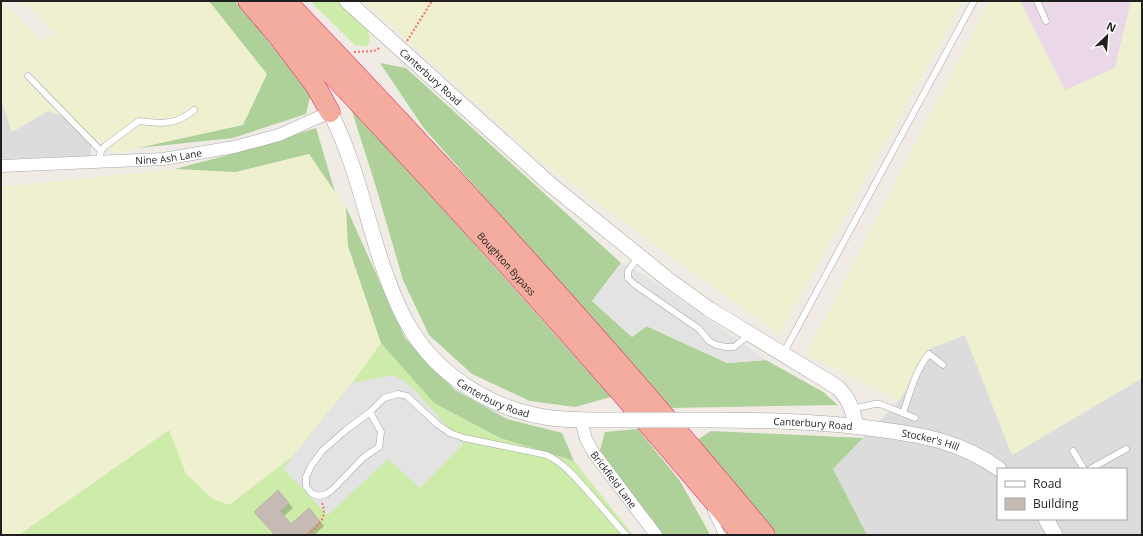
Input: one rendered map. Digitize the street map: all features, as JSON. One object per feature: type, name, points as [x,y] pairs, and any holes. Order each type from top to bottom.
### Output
[{"type":"highway","points":[[248,1],[278,36],[315,84],[330,112]]},
{"type":"highway","name":"Boughton Bypass","points":[[262,1],[360,104],[574,338],[742,535]]},
{"type":"highway","name":"Boughton Bypass","points":[[286,1],[391,111],[580,318],[765,535]]},
{"type":"street","name":"Canterbury Road","points":[[330,112],[339,130],[355,172],[394,298],[415,336],[430,355],[451,375],[466,386],[499,404],[544,417],[581,420],[715,420],[799,422],[856,426],[852,410],[845,395],[837,387],[709,308],[670,281],[551,185],[347,1]]},
{"type":"street","name":"Nine Ash Lane","points":[[1,166],[100,157],[163,159],[234,147],[279,135],[330,112]]},
{"type":"street","name":"Brickfield Lane","points":[[581,420],[586,439],[593,452],[656,535]]},
{"type":"street","name":"Stocker's Hill","points":[[856,426],[922,435],[940,440],[962,448],[997,468]]},
{"type":"street","points":[[1047,520],[1055,535]]},
{"type":"lane","points":[[783,354],[974,1]]},
{"type":"lane","points":[[1037,1],[1046,21]]},
{"type":"lane","points":[[28,76],[100,157],[105,146],[139,122],[172,122],[187,116],[194,110]]},
{"type":"lane","points":[[639,256],[628,271],[628,278],[634,284],[699,329],[709,341],[726,348],[734,347],[750,334]]},
{"type":"lane","points":[[903,413],[917,371],[923,361],[929,354],[943,365]]},
{"type":"lane","points":[[370,412],[381,432],[379,447],[364,457],[332,490],[319,496],[312,494],[306,486],[306,477],[311,466],[322,451],[370,412],[384,398],[398,394],[407,396],[437,424],[464,438],[550,457],[567,469],[626,535]]},
{"type":"lane","points":[[852,410],[878,404],[915,418]]},
{"type":"lane","points":[[1092,468],[1126,449]]},
{"type":"lane","points":[[670,450],[710,510],[722,535]]},
{"type":"lane","points":[[1073,451],[1083,468]]},
{"type":"path","points":[[308,535],[322,521],[325,510],[319,496]]},
{"type":"shaded area","points":[[1020,1],[1131,1],[1115,68],[1065,90]]},
{"type":"shaded area","points":[[1,99],[12,132],[48,111],[66,117],[91,137],[91,156],[1,159]]},
{"type":"shaded area","points":[[621,263],[645,275],[766,360],[727,363],[647,326],[632,337],[592,301]]},
{"type":"shaded area","points":[[965,335],[1012,455],[1142,378],[1142,535],[867,535],[833,469],[899,401],[929,349]]},
{"type":"shaded area","points":[[394,375],[411,386],[463,444],[420,488],[388,459],[328,515],[283,469],[352,383]]},
{"type":"green space","points":[[1,1],[3,1],[41,41],[54,33],[23,1],[209,1],[267,75],[243,125],[116,153],[91,137],[66,117],[48,111],[12,132],[1,99]]},
{"type":"green space","points":[[209,1],[235,1],[311,93],[306,114],[233,138],[138,148],[243,125],[267,74]]},
{"type":"green space","points":[[310,1],[339,1],[367,27],[370,39],[367,47],[355,45]]},
{"type":"green space","points":[[364,1],[964,1],[779,335],[540,161]]},
{"type":"green space","points":[[989,1],[1020,1],[1065,90],[1115,68],[1131,1],[1142,1],[1142,378],[1012,455],[965,335],[929,349],[899,401],[806,355]]},
{"type":"green space","points":[[380,63],[406,68],[621,263],[592,301],[632,337],[646,326],[727,363],[766,360],[823,392],[838,405],[669,408],[423,127]]},
{"type":"green space","points":[[350,105],[611,397],[575,407],[530,401],[472,374],[429,335],[403,280]]},
{"type":"green space","points":[[316,128],[335,192],[309,154],[235,172],[175,169],[239,152]]},
{"type":"green space","points":[[309,154],[346,207],[348,246],[381,343],[352,383],[293,456],[229,506],[213,499],[186,474],[169,430],[19,535],[1,535],[1,187],[175,169],[235,172]]},
{"type":"green space","points":[[346,207],[405,338],[455,390],[507,419],[562,433],[574,461],[500,438],[434,403],[381,343],[348,246]]},
{"type":"green space","points":[[381,343],[434,403],[500,438],[574,461],[633,535],[19,535],[169,430],[186,474],[213,499],[229,505],[293,456],[352,383]]},
{"type":"green space","points":[[638,429],[680,481],[710,535],[663,535],[600,450],[605,432]]},
{"type":"green space","points":[[711,431],[863,438],[833,469],[867,535],[773,535],[697,440]]},
{"type":"building","points":[[278,490],[289,503],[280,511],[291,524],[309,508],[320,521],[305,535],[275,535],[254,512]]}]
